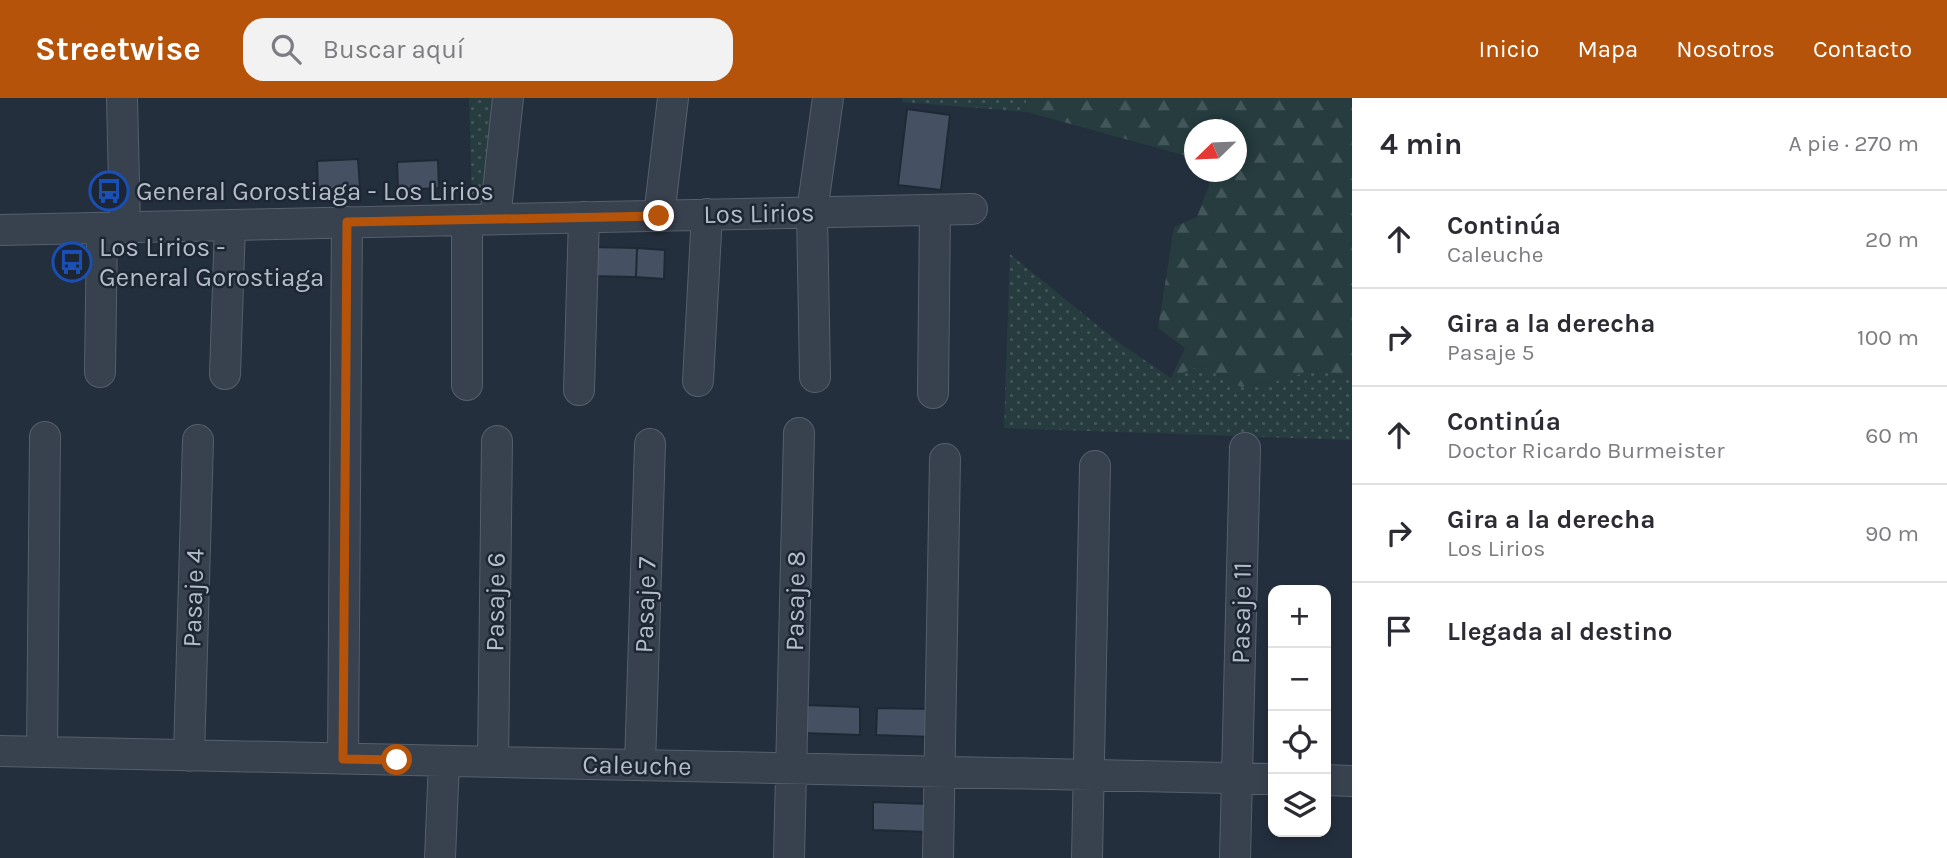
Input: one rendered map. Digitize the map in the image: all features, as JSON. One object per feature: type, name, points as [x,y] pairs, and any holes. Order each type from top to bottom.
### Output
[{"type":"street","points":[[100,372],[114,227],[122,98]]},
{"type":"street","points":[[467,385],[481,219],[508,98]]},
{"type":"street","points":[[659,216],[673,98]]},
{"type":"street","points":[[815,377],[812,212],[828,98]]},
{"type":"street","name":"Los Lirios","points":[[0,230],[972,209]]},
{"type":"street","points":[[933,393],[935,210]]},
{"type":"street","points":[[698,381],[707,214]]},
{"type":"street","points":[[579,390],[584,217]]},
{"type":"street","points":[[343,759],[347,222]]},
{"type":"street","points":[[225,374],[230,225]]},
{"type":"street","name":"Pasaje 8","points":[[789,858],[799,433]]},
{"type":"street","points":[[41,752],[45,437]]},
{"type":"street","name":"Pasaje 4","points":[[189,755],[198,440]]},
{"type":"street","name":"Pasaje 6","points":[[493,762],[497,441]]},
{"type":"street","name":"Pasaje 7","points":[[640,765],[650,444]]},
{"type":"street","name":"Pasaje 11","points":[[1236,858],[1245,448]]},
{"type":"street","points":[[938,858],[945,459]]},
{"type":"street","points":[[1087,858],[1095,466]]},
{"type":"street","name":"Caleuche","points":[[0,751],[1268,779]]},
{"type":"street","points":[[440,858],[444,761]]},
{"type":"street","points":[[1331,780],[1352,781]]},
{"type":"green space","points":[[469,98],[496,98],[490,197],[472,197]]},
{"type":"green space","points":[[903,98],[1026,98],[1027,112],[902,102]]},
{"type":"green space","points":[[1026,98],[1352,98],[1352,381],[1318,368],[1281,380],[1241,387],[1201,365],[1171,378],[1185,348],[1158,328],[1174,227],[1197,217],[1210,182],[1247,182],[1247,119],[1184,119],[1184,155],[1027,112]]},
{"type":"green space","points":[[1010,254],[1118,342],[1171,378],[1201,365],[1241,387],[1281,380],[1318,368],[1352,381],[1352,440],[1004,428]]},
{"type":"building","points":[[907,109],[950,115],[941,190],[898,185]]},
{"type":"building","points":[[358,159],[360,188],[318,190],[317,161]]},
{"type":"building","points":[[438,160],[439,188],[398,190],[397,162]]},
{"type":"building","points":[[591,247],[637,248],[636,277],[590,276]]},
{"type":"building","points":[[637,248],[665,250],[664,279],[636,277]]},
{"type":"building","points":[[804,705],[860,707],[860,735],[804,733]]},
{"type":"building","points":[[877,708],[933,709],[932,737],[876,735]]},
{"type":"building","points":[[873,802],[930,804],[929,832],[873,830]]},
{"type":"place","name":"General Gorostiaga - Los Lirios","points":[[109,191]]},
{"type":"place","name":"Los Lirios - General Gorostiaga","points":[[72,262]]},
{"type":"route","points":[[397,760],[343,759],[347,222],[659,216]]}]
